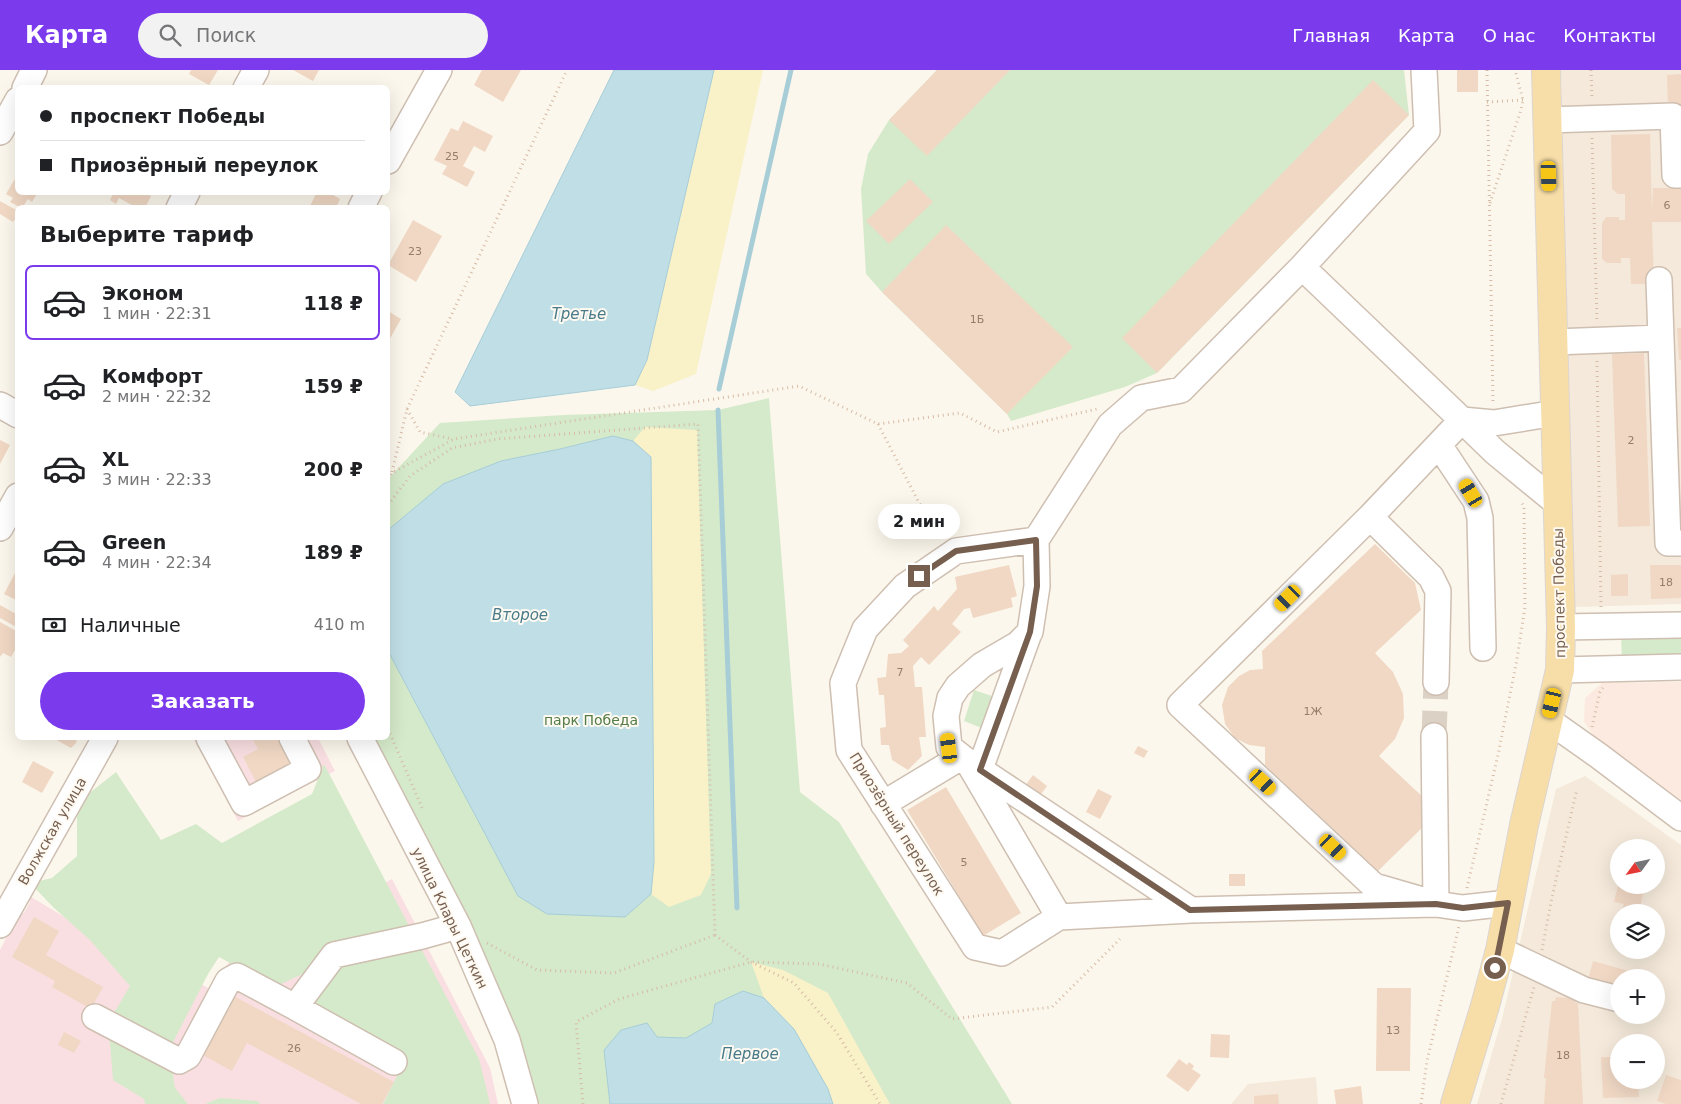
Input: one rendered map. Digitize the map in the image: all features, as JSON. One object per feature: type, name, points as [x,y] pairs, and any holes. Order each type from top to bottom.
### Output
[{"type":"main road","name":"проспект Победы","points":[[1455,1104],[1500,950],[1508,903],[1560,670],[1561,627],[1546,70]]},
{"type":"street","points":[[26,85],[34,70]]},
{"type":"street","points":[[248,85],[256,70]]},
{"type":"street","points":[[1424,70],[1426,131],[1302,267],[1181,390],[1142,398],[1110,425],[1036,540],[1037,586],[1030,632],[971,763],[968,762],[1059,917],[1190,910],[1436,904]]},
{"type":"street","points":[[390,157],[430,73]]},
{"type":"street","points":[[0,132],[15,105]]},
{"type":"street","points":[[1547,120],[1673,116],[1675,175],[1681,175]]},
{"type":"street","points":[[1302,267],[1495,452],[1557,503]]},
{"type":"street","points":[[1659,280],[1661,338],[1671,374],[1668,544],[1681,543]]},
{"type":"street","points":[[1554,342],[1661,338]]},
{"type":"street","points":[[0,405],[15,413]]},
{"type":"street","points":[[1462,420],[1494,423],[1555,413]]},
{"type":"street","points":[[1462,420],[1370,517],[1180,705],[1374,886],[1436,904],[1463,908],[1508,903]]},
{"type":"street","points":[[1439,445],[1476,502],[1480,518],[1483,648]]},
{"type":"street","points":[[0,528],[15,501]]},
{"type":"street","points":[[1370,517],[1431,576],[1438,591],[1436,682]]},
{"type":"street","name":"Приозёрный переулок","points":[[1036,540],[956,551],[905,586],[865,629],[844,683],[849,750],[975,947],[1002,953],[1059,917]]},
{"type":"street","points":[[1561,627],[1681,625]]},
{"type":"street","points":[[1030,632],[1018,644],[982,666],[958,686],[950,698],[946,716],[949,748],[1190,910]]},
{"type":"street","points":[[1560,670],[1681,667]]},
{"type":"street","points":[[1548,720],[1600,756],[1681,818]]},
{"type":"street","points":[[1434,736],[1436,904]]},
{"type":"street","name":"Волжская улица","points":[[0,925],[104,740]]},
{"type":"street","points":[[210,740],[244,803],[308,769],[293,740]]},
{"type":"street","name":"улица Клары Цеткин","points":[[361,740],[458,926],[507,1040],[525,1104]]},
{"type":"street","points":[[883,804],[971,763]]},
{"type":"street","points":[[295,1007],[334,955],[422,936],[458,926]]},
{"type":"street","points":[[1500,950],[1584,990],[1610,997]]},
{"type":"street","points":[[95,1017],[179,1061],[188,1056],[228,981],[237,976],[394,1062]]},
{"type":"path","points":[[390,476],[407,409],[567,70]]},
{"type":"path","points":[[1489,208],[1523,100],[1515,70]]},
{"type":"path","points":[[1487,102],[1523,100]]},
{"type":"path","points":[[392,473],[454,439],[799,386],[878,424],[960,413],[996,432],[1103,407]]},
{"type":"path","points":[[407,409],[420,432],[454,439]]},
{"type":"path","points":[[390,502],[410,476],[452,448],[497,439],[698,424],[715,935]]},
{"type":"path","points":[[878,424],[948,556]]},
{"type":"path","points":[[1592,730],[1600,692],[1603,687]]},
{"type":"path","points":[[390,734],[425,815]]},
{"type":"path","points":[[483,940],[537,970],[614,973],[715,935]]},
{"type":"path","points":[[715,935],[751,962],[794,983],[837,1033],[880,1104]]},
{"type":"path","points":[[583,1104],[576,1022],[618,999],[751,962],[819,964],[907,983],[952,1019],[1052,1007],[1120,939]]},
{"type":"shaded area","points":[[1561,70],[1681,70],[1681,604],[1575,607]]},
{"type":"shaded area","points":[[1681,682],[1681,804],[1603,748],[1584,722],[1585,698],[1602,683]]},
{"type":"shaded area","points":[[194,740],[319,740],[335,771],[238,821]]},
{"type":"shaded area","points":[[1585,776],[1681,845],[1681,1104],[1477,1104],[1502,1019],[1556,789]]},
{"type":"shaded area","points":[[392,879],[490,1068],[498,1104],[0,1104],[0,950],[18,914],[24,913],[30,902],[28,895],[101,939],[105,933],[214,991],[233,954],[242,958]]},
{"type":"shaded area","points":[[1316,1077],[1318,1104],[1231,1104],[1248,1084]]},
{"type":"green space","points":[[937,70],[1404,70],[1409,115],[1157,373],[1125,387],[1011,421],[1007,414],[866,274],[861,189],[868,154],[889,120]]},
{"type":"green space","name":"парк Победa","points":[[769,398],[800,792],[839,822],[1012,1104],[534,1104],[373,740],[390,740],[390,477],[440,423],[563,415],[718,410]]},
{"type":"green space","points":[[1681,633],[1681,659],[1622,661],[1621,634]]},
{"type":"green space","points":[[974,690],[995,697],[984,729],[964,721]]},
{"type":"green space","points":[[324,764],[479,1059],[490,1104],[383,1104],[402,1066],[295,993],[316,968],[274,987],[219,957],[208,974],[169,1050],[175,1088],[188,1104],[145,1104],[144,1099],[113,1080],[110,1043],[105,1028],[130,986],[90,940],[54,908],[30,883],[52,878],[77,856],[77,803],[116,772],[161,840],[196,824],[222,843],[312,794]]},
{"type":"green space","points":[[220,1098],[258,1101],[260,1104],[205,1104]]},
{"type":"sand","points":[[714,70],[763,70],[696,374],[653,391],[635,385],[647,360]]},
{"type":"sand","points":[[645,427],[697,430],[711,874],[701,895],[669,907],[651,894],[654,862],[633,441]]},
{"type":"sand","points":[[751,962],[783,970],[828,993],[890,1104],[833,1104],[828,1089],[794,1029],[764,998]]},
{"type":"water","name":"Третье","points":[[614,70],[714,70],[647,360],[635,385],[470,406],[455,392]]},
{"type":"water","name":"Второе","points":[[613,436],[633,441],[651,457],[654,862],[651,894],[625,917],[547,914],[518,896],[390,655],[390,528],[443,484],[501,461]]},
{"type":"water","name":"Первое","points":[[743,991],[764,998],[794,1029],[828,1089],[833,1104],[610,1104],[604,1050],[621,1030],[647,1023],[657,1037],[686,1038],[712,1023],[715,1004]]},
{"type":"building","points":[[191,70],[218,70],[209,85],[189,74]]},
{"type":"building","points":[[293,70],[319,70],[313,81]]},
{"type":"building","points":[[482,70],[521,70],[503,102],[474,85]]},
{"type":"building","points":[[937,70],[1010,70],[927,156],[889,120]]},
{"type":"building","points":[[1457,70],[1478,70],[1478,92],[1457,92]]},
{"type":"building","points":[[1681,74],[1681,109],[1668,109],[1667,75]]},
{"type":"building","points":[[1373,80],[1409,115],[1157,373],[1122,338]]},
{"type":"building","points":[[463,121],[493,136],[485,152],[474,146],[463,166],[475,172],[467,187],[442,174],[447,166],[434,160],[451,128],[458,131]]},
{"type":"building","points":[[1650,134],[1652,212],[1653,188],[1681,188],[1681,222],[1652,222],[1654,284],[1631,284],[1630,258],[1621,258],[1621,263],[1607,263],[1602,259],[1602,223],[1606,217],[1619,217],[1619,220],[1625,220],[1625,194],[1618,194],[1612,189],[1611,135]]},
{"type":"building","points":[[15,179],[15,195],[36,195],[32,202],[28,199],[24,205],[16,205],[10,202],[13,198],[6,194]]},
{"type":"building","points":[[910,179],[933,202],[889,244],[866,221]]},
{"type":"building","points":[[112,195],[151,196],[146,205],[132,205],[119,198],[116,204],[110,200]]},
{"type":"building","points":[[316,195],[333,195],[340,199],[337,205],[310,205]]},
{"type":"building","points":[[0,201],[15,209],[15,219],[13,222],[0,214]]},
{"type":"building","points":[[413,220],[442,236],[416,282],[390,266],[390,261]]},
{"type":"building","points":[[946,225],[1073,347],[1007,414],[882,292]]},
{"type":"building","points":[[390,312],[401,319],[390,338]]},
{"type":"building","points":[[1677,328],[1681,328],[1681,360],[1679,360]]},
{"type":"building","points":[[1644,353],[1650,526],[1618,527],[1612,354]]},
{"type":"building","points":[[0,440],[10,445],[0,464]]},
{"type":"building","points":[[1375,544],[1415,583],[1421,610],[1375,653],[1393,672],[1403,694],[1404,718],[1395,739],[1379,756],[1424,798],[1424,826],[1378,871],[1265,765],[1265,747],[1249,745],[1235,738],[1225,724],[1222,705],[1228,687],[1239,676],[1250,670],[1263,669],[1262,651]]},
{"type":"building","points":[[1009,565],[1017,596],[1011,598],[1013,607],[973,618],[970,608],[964,609],[952,624],[961,632],[929,665],[921,657],[913,666],[915,687],[922,687],[926,737],[919,737],[922,756],[908,770],[892,760],[889,745],[881,745],[880,728],[886,727],[884,695],[879,695],[877,678],[886,677],[888,654],[901,653],[909,646],[903,640],[934,606],[938,611],[957,589],[955,577]]},
{"type":"building","points":[[1650,565],[1681,565],[1681,598],[1651,599]]},
{"type":"building","points":[[15,573],[15,600],[4,594]]},
{"type":"building","points":[[1628,574],[1628,596],[1611,596],[1611,575]]},
{"type":"building","points":[[0,605],[15,613],[15,626],[0,618]]},
{"type":"building","points":[[0,622],[15,630],[15,650],[11,657],[3,653],[0,657]]},
{"type":"building","points":[[57,740],[77,740],[71,748]]},
{"type":"building","points":[[253,740],[288,740],[298,759],[256,782],[243,757],[258,749]]},
{"type":"building","points":[[1138,746],[1148,751],[1144,758],[1134,753]]},
{"type":"building","points":[[33,761],[54,772],[42,793],[22,782]]},
{"type":"building","points":[[1033,775],[1047,786],[1039,797],[1025,786]]},
{"type":"building","points":[[946,787],[1021,913],[983,936],[907,810]]},
{"type":"building","points":[[1098,789],[1112,796],[1100,819],[1086,812]]},
{"type":"building","points":[[1229,874],[1245,874],[1245,886],[1229,886]]},
{"type":"building","points":[[1616,894],[1643,894],[1641,904],[1614,902]]},
{"type":"building","points":[[34,917],[59,931],[46,955],[103,987],[91,1009],[52,987],[55,981],[12,957]]},
{"type":"building","points":[[1593,961],[1622,969],[1610,969],[1610,986],[1588,980]]},
{"type":"building","points":[[1377,988],[1411,988],[1410,1071],[1376,1071]]},
{"type":"building","points":[[230,994],[394,1082],[382,1104],[361,1104],[247,1043],[232,1071],[199,1053]]},
{"type":"building","points":[[1571,994],[1576,998],[1575,1003],[1578,1003],[1583,1104],[1544,1104],[1546,1078],[1544,1078],[1552,1001],[1555,1001],[1556,997],[1568,998]]},
{"type":"building","points":[[64,1032],[81,1041],[74,1053],[58,1045]]},
{"type":"building","points":[[1211,1034],[1230,1035],[1229,1058],[1210,1057]]},
{"type":"building","points":[[1601,1057],[1610,1057],[1610,1089],[1639,1089],[1639,1097],[1603,1098]]},
{"type":"building","points":[[1179,1059],[1187,1065],[1189,1062],[1194,1066],[1192,1069],[1201,1075],[1188,1092],[1166,1076]]},
{"type":"building","points":[[1666,1075],[1681,1080],[1681,1104],[1666,1104],[1657,1101],[1661,1089],[1665,1089]]},
{"type":"building","points":[[1361,1086],[1363,1104],[1336,1104],[1334,1090]]},
{"type":"building","points":[[1278,1094],[1279,1104],[1254,1104],[1254,1096]]},
{"type":"waterway","points":[[719,389],[791,70]]},
{"type":"waterway","points":[[718,410],[737,908]]},
{"type":"tunnel","points":[[1434,736],[1436,682]]},
{"type":"route","points":[[919,576],[956,551],[1036,540],[1037,586],[1030,632],[980,770],[1190,910],[1436,904],[1463,908],[1508,903],[1495,968]]}]
